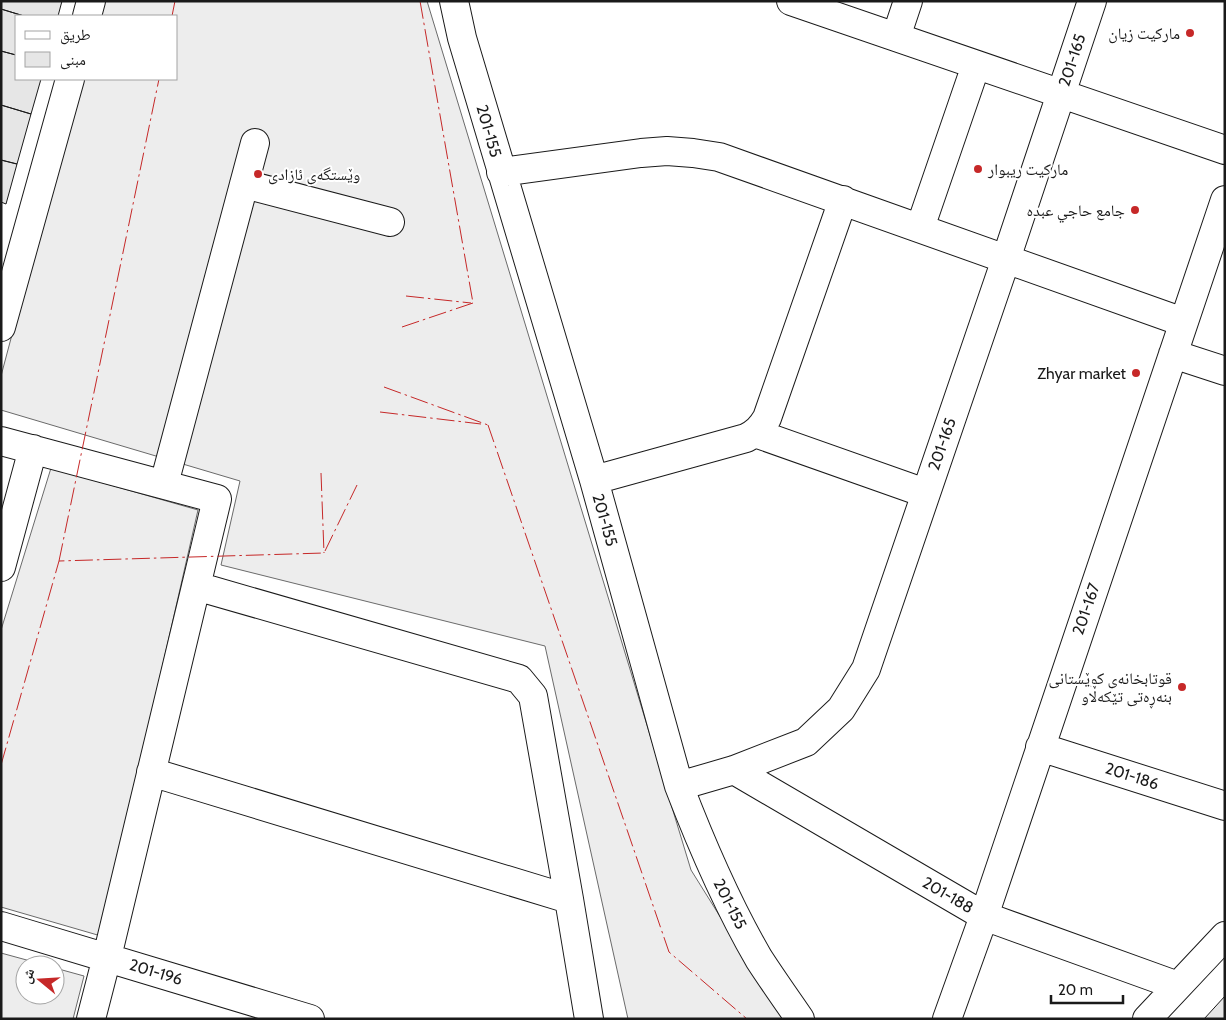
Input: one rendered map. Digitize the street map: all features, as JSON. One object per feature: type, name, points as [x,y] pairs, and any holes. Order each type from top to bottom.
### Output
[{"type":"street","points":[[87,15],[91,1]]},
{"type":"street","name":"201-155","points":[[454,1],[462,38],[501,172],[594,480],[679,786],[698,834],[737,920],[760,960],[800,1019]]},
{"type":"street","points":[[791,1],[1225,150]]},
{"type":"street","points":[[896,37],[908,1]]},
{"type":"street","name":"201-165","points":[[679,786],[734,770],[806,742],[841,709],[866,669],[1092,1]]},
{"type":"street","points":[[920,228],[976,65]]},
{"type":"street","points":[[1,327],[70,80]]},
{"type":"street","points":[[164,484],[255,143]]},
{"type":"street","points":[[501,172],[667,151],[719,157],[1184,322]]},
{"type":"street","points":[[244,184],[390,222]]},
{"type":"street","points":[[594,480],[746,438],[755,433],[767,418],[842,200]]},
{"type":"street","name":"201-167","points":[[947,1019],[984,916],[1225,200]]},
{"type":"street","points":[[1173,354],[1225,372]]},
{"type":"street","points":[[755,433],[925,493]]},
{"type":"street","points":[[1,440],[217,499],[107,957],[90,1019]]},
{"type":"street","points":[[1,567],[33,449]]},
{"type":"street","points":[[196,586],[519,679],[533,696],[588,1019]]},
{"type":"street","name":"201-186","points":[[1040,747],[1225,806]]},
{"type":"street","name":"201-188","points":[[734,770],[984,916],[1178,986]]},
{"type":"street","points":[[151,772],[569,900]]},
{"type":"street","name":"201-196","points":[[1,926],[310,1019]]},
{"type":"street","points":[[1147,1019],[1225,936]]},
{"type":"shaded area","points":[[100,1],[427,1],[691,870],[784,1019],[628,1019],[545,646],[221,565],[240,481],[1,410],[1,376],[80,80],[178,80],[178,15],[96,15]]},
{"type":"shaded area","points":[[51,468],[198,510],[101,936],[1,907],[1,630]]},
{"type":"shaded area","points":[[1,953],[15,957],[15,1005],[65,1005],[65,971],[84,976],[73,1019],[1,1019]]},
{"type":"building","points":[[1,1],[62,1],[58,15],[21,15],[1,9]]},
{"type":"building","points":[[1,9],[21,15],[15,15],[15,55],[1,51]]},
{"type":"building","points":[[1,51],[15,55],[15,80],[41,80],[31,114],[1,105]]},
{"type":"building","points":[[1,105],[31,114],[17,164],[1,160]]},
{"type":"building","points":[[1,160],[17,164],[6,204],[1,202]]},
{"type":"building","points":[[1225,996],[1225,1019],[1204,1019]]},
{"type":"power","points":[[172,15],[175,1]]},
{"type":"power","points":[[420,1],[473,303]]},
{"type":"power","points":[[59,561],[159,80]]},
{"type":"power","points":[[406,296],[471,303]]},
{"type":"power","points":[[402,327],[473,303]]},
{"type":"power","points":[[384,387],[488,425]]},
{"type":"power","points":[[380,412],[481,424]]},
{"type":"power","points":[[488,425],[669,952],[747,1019]]},
{"type":"power","points":[[321,473],[324,553]]},
{"type":"power","points":[[325,551],[357,485]]},
{"type":"power","points":[[1,765],[59,561],[324,553]]},
{"type":"place","name":"ماركيت زيان","points":[[1190,33]]},
{"type":"place","name":"ماركيت ريبوار","points":[[978,169]]},
{"type":"place","name":"وێستگەی ئازادی","points":[[258,174]]},
{"type":"place","name":"جامع حاجي عبده","points":[[1135,210]]},
{"type":"place","name":"Zhyar market","points":[[1136,373]]},
{"type":"place","name":"قوتابخانەی کوێستانی بنەڕەتی تێکەڵاو","points":[[1182,687]]}]
